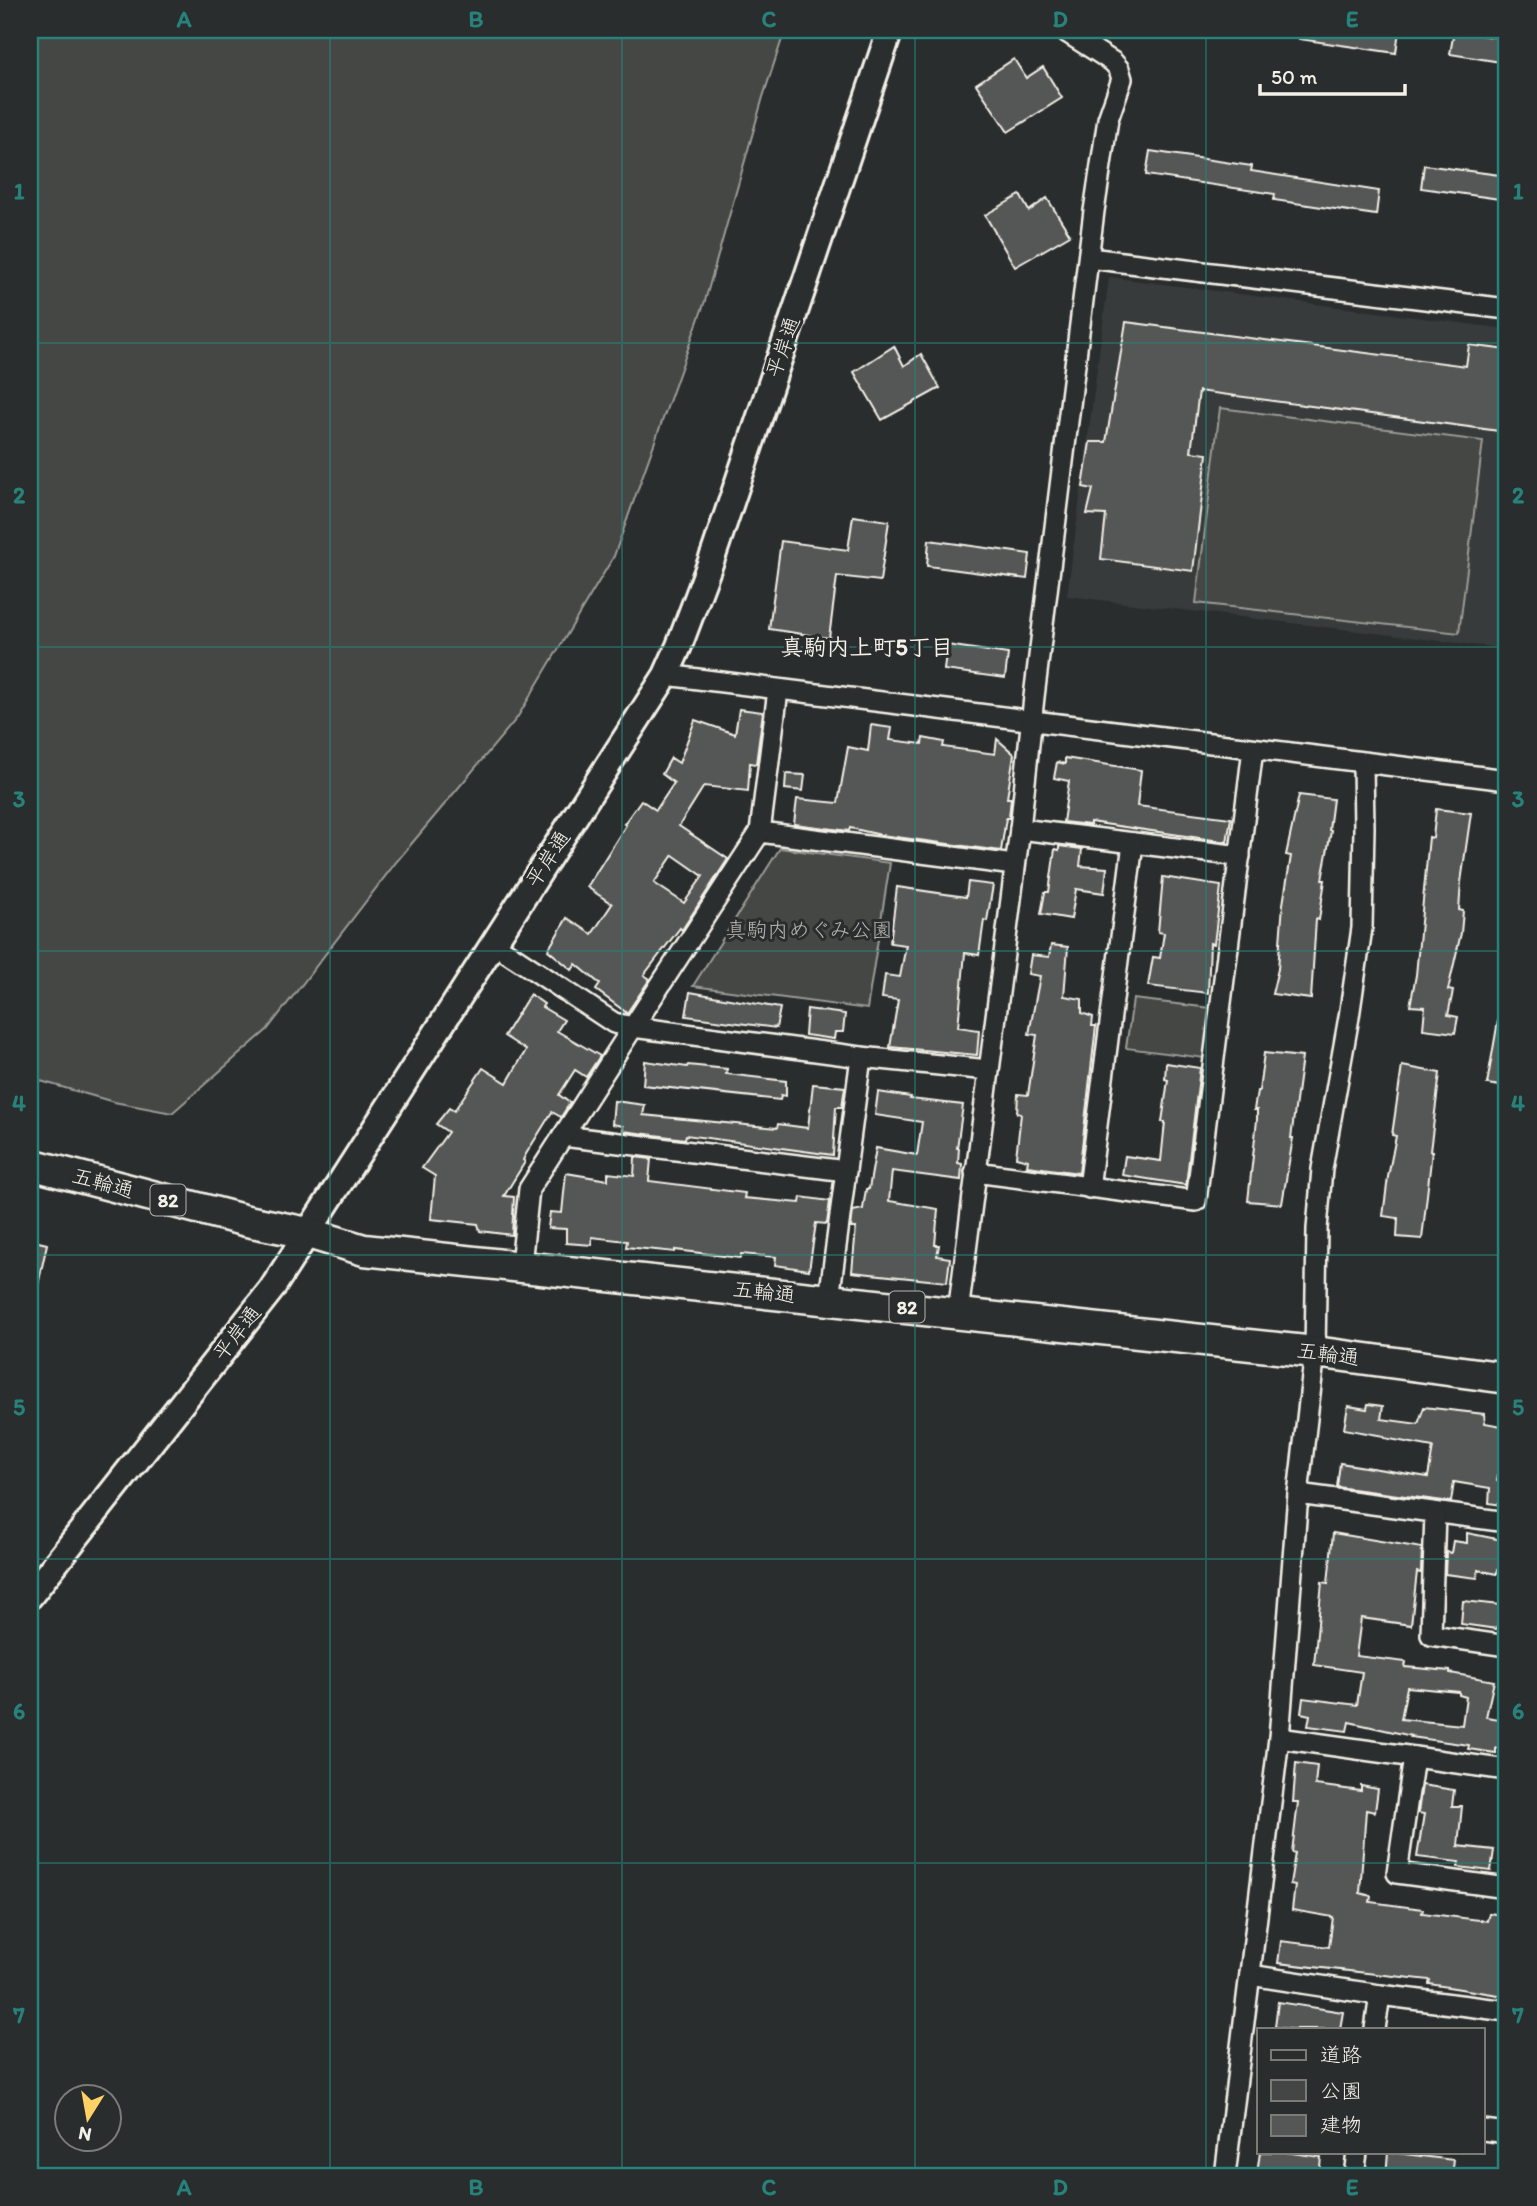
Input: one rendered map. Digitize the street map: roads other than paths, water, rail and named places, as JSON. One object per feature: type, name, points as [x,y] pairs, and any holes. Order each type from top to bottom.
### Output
[{"type":"main road","name":"五輪通","points":[[30,1164],[247,1221],[308,1233],[364,1250],[958,1312],[1315,1352],[1507,1378]]},
{"type":"street","name":"平岸通","points":[[30,1596],[271,1290],[666,675],[714,553],[890,30]]},
{"type":"street","points":[[958,1312],[1020,830],[1088,258],[1108,119],[1122,79],[1113,62],[1063,30]]},
{"type":"street","points":[[1088,258],[1507,309]]},
{"type":"street","points":[[666,675],[1507,780]]},
{"type":"street","points":[[521,1265],[529,1189],[760,832],[778,690]]},
{"type":"street","points":[[975,1172],[1196,1201],[1254,749]]},
{"type":"street","points":[[1225,2176],[1279,1738],[1298,1494],[1315,1352],[1317,1229],[1322,1169],[1362,928],[1363,764]]},
{"type":"street","points":[[1020,830],[1240,856]]},
{"type":"street","points":[[760,832],[1014,865]]},
{"type":"street","points":[[1089,1188],[1133,843]]},
{"type":"street","points":[[493,943],[614,1023],[861,1058],[988,1070]]},
{"type":"street","points":[[829,1299],[861,1058]]},
{"type":"street","points":[[563,1136],[846,1171]]},
{"type":"street","points":[[1298,1494],[1507,1522]]},
{"type":"street","points":[[1435,1513],[1431,1635],[1507,1646]]},
{"type":"street","points":[[1279,1738],[1507,1770]]},
{"type":"street","points":[[1415,1757],[1397,1873],[1507,1888]]},
{"type":"street","points":[[1250,1975],[1507,2011]]},
{"type":"street","points":[[1375,2028],[1380,1995]]},
{"type":"street","points":[[1484,2130],[1507,2133]]},
{"type":"street","points":[[1354,2176],[1357,2154]]},
{"type":"district","name":"真駒内上町5丁目","points":[[867,647]]},
{"type":"park label","name":"真駒内めぐみ公園","points":[[809,930]]}]
